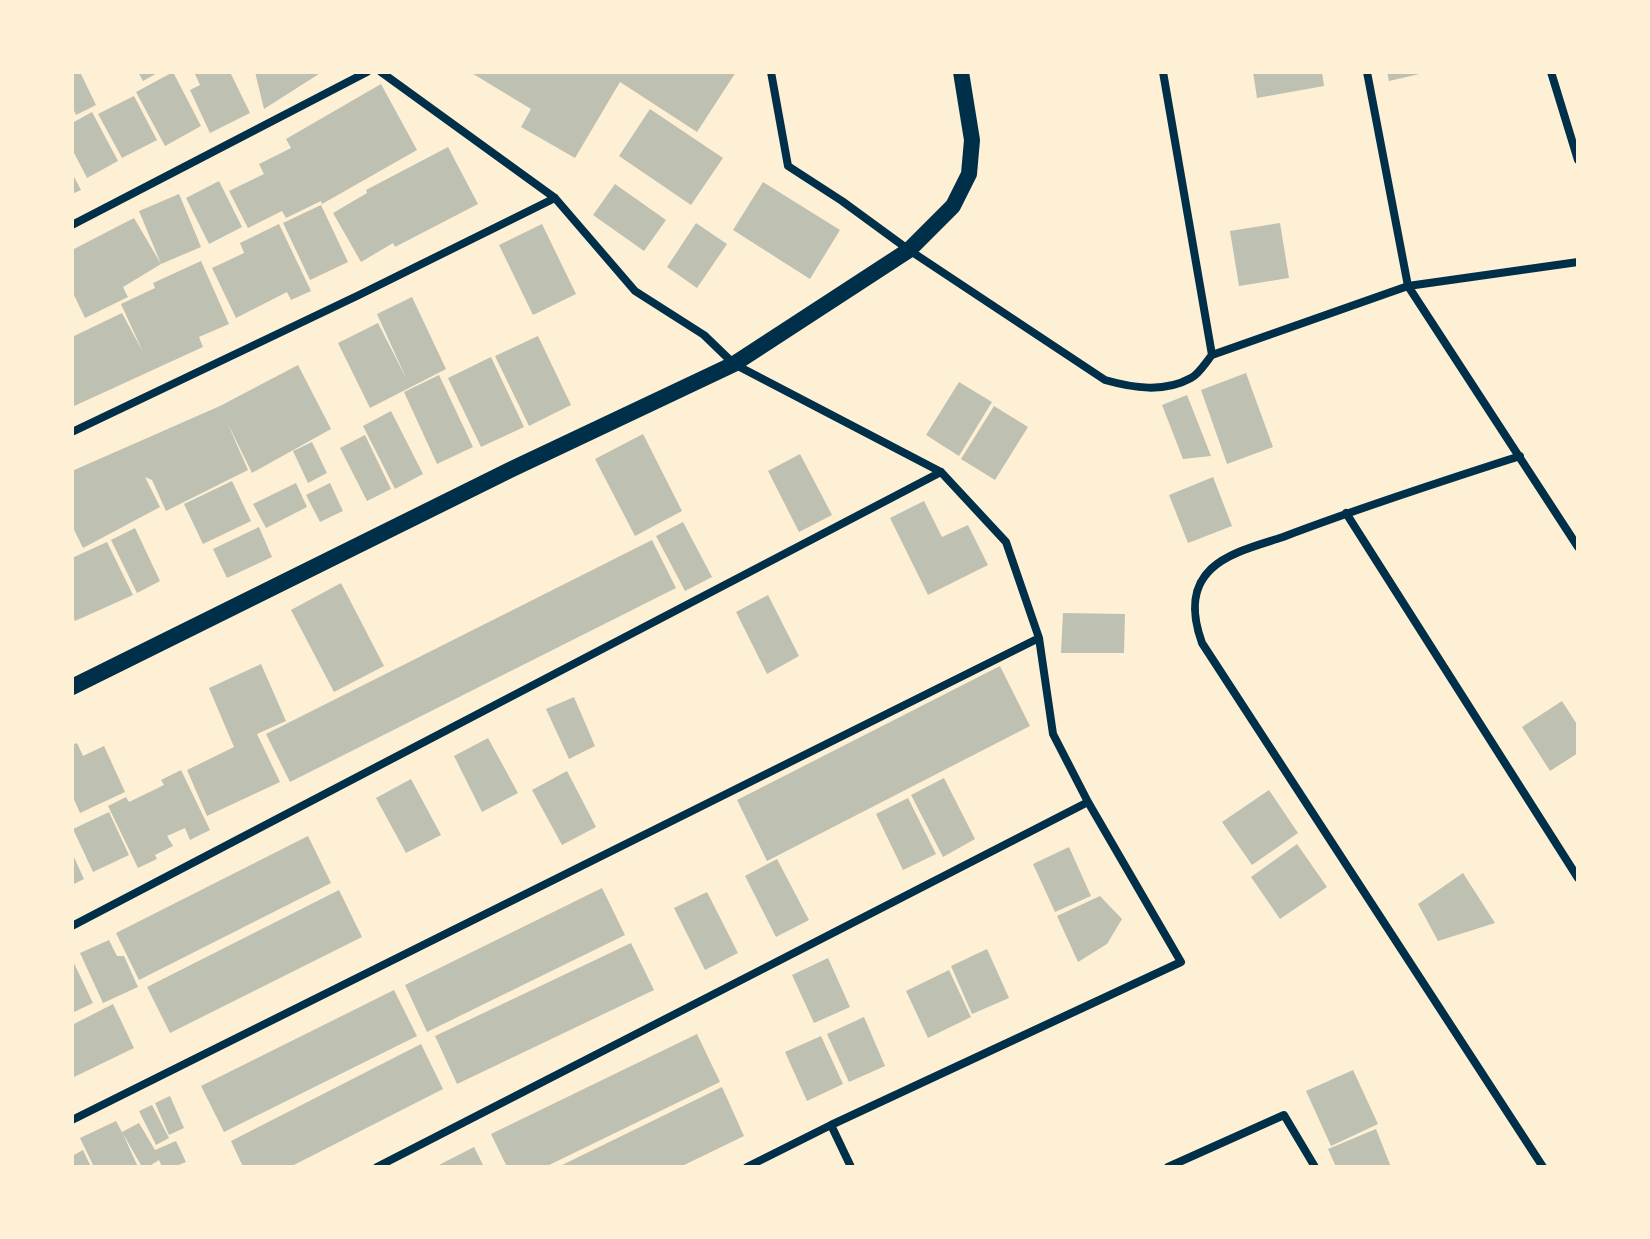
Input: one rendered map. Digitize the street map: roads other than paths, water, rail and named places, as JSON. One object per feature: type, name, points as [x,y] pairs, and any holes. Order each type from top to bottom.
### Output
[{"type":"main road","points":[[72,687],[512,469],[734,364],[909,250],[953,206],[969,174],[972,140],[961,72]]},
{"type":"street","points":[[72,225],[367,72]]},
{"type":"street","points":[[381,72],[555,198],[635,291],[704,335],[734,364],[941,472],[1006,542],[1039,638],[1053,734],[1088,802],[1181,962],[747,1167]]},
{"type":"street","points":[[771,72],[788,166],[1105,380],[1139,389],[1168,386],[1193,378],[1212,355],[1408,286],[1578,262]]},
{"type":"street","points":[[1163,72],[1212,355]]},
{"type":"street","points":[[1367,72],[1408,286],[1578,547]]},
{"type":"street","points":[[1551,72],[1578,160]]},
{"type":"street","points":[[72,432],[555,198]]},
{"type":"street","points":[[1520,456],[1346,513],[1232,556],[1210,570],[1196,592],[1194,619],[1202,643],[1543,1167]]},
{"type":"street","points":[[72,926],[941,472]]},
{"type":"street","points":[[1346,513],[1578,878]]},
{"type":"street","points":[[72,1120],[1039,638]]},
{"type":"street","points":[[377,1167],[1088,802]]},
{"type":"street","points":[[1168,1167],[1284,1115],[1315,1167]]},
{"type":"street","points":[[831,1125],[851,1167]]}]
